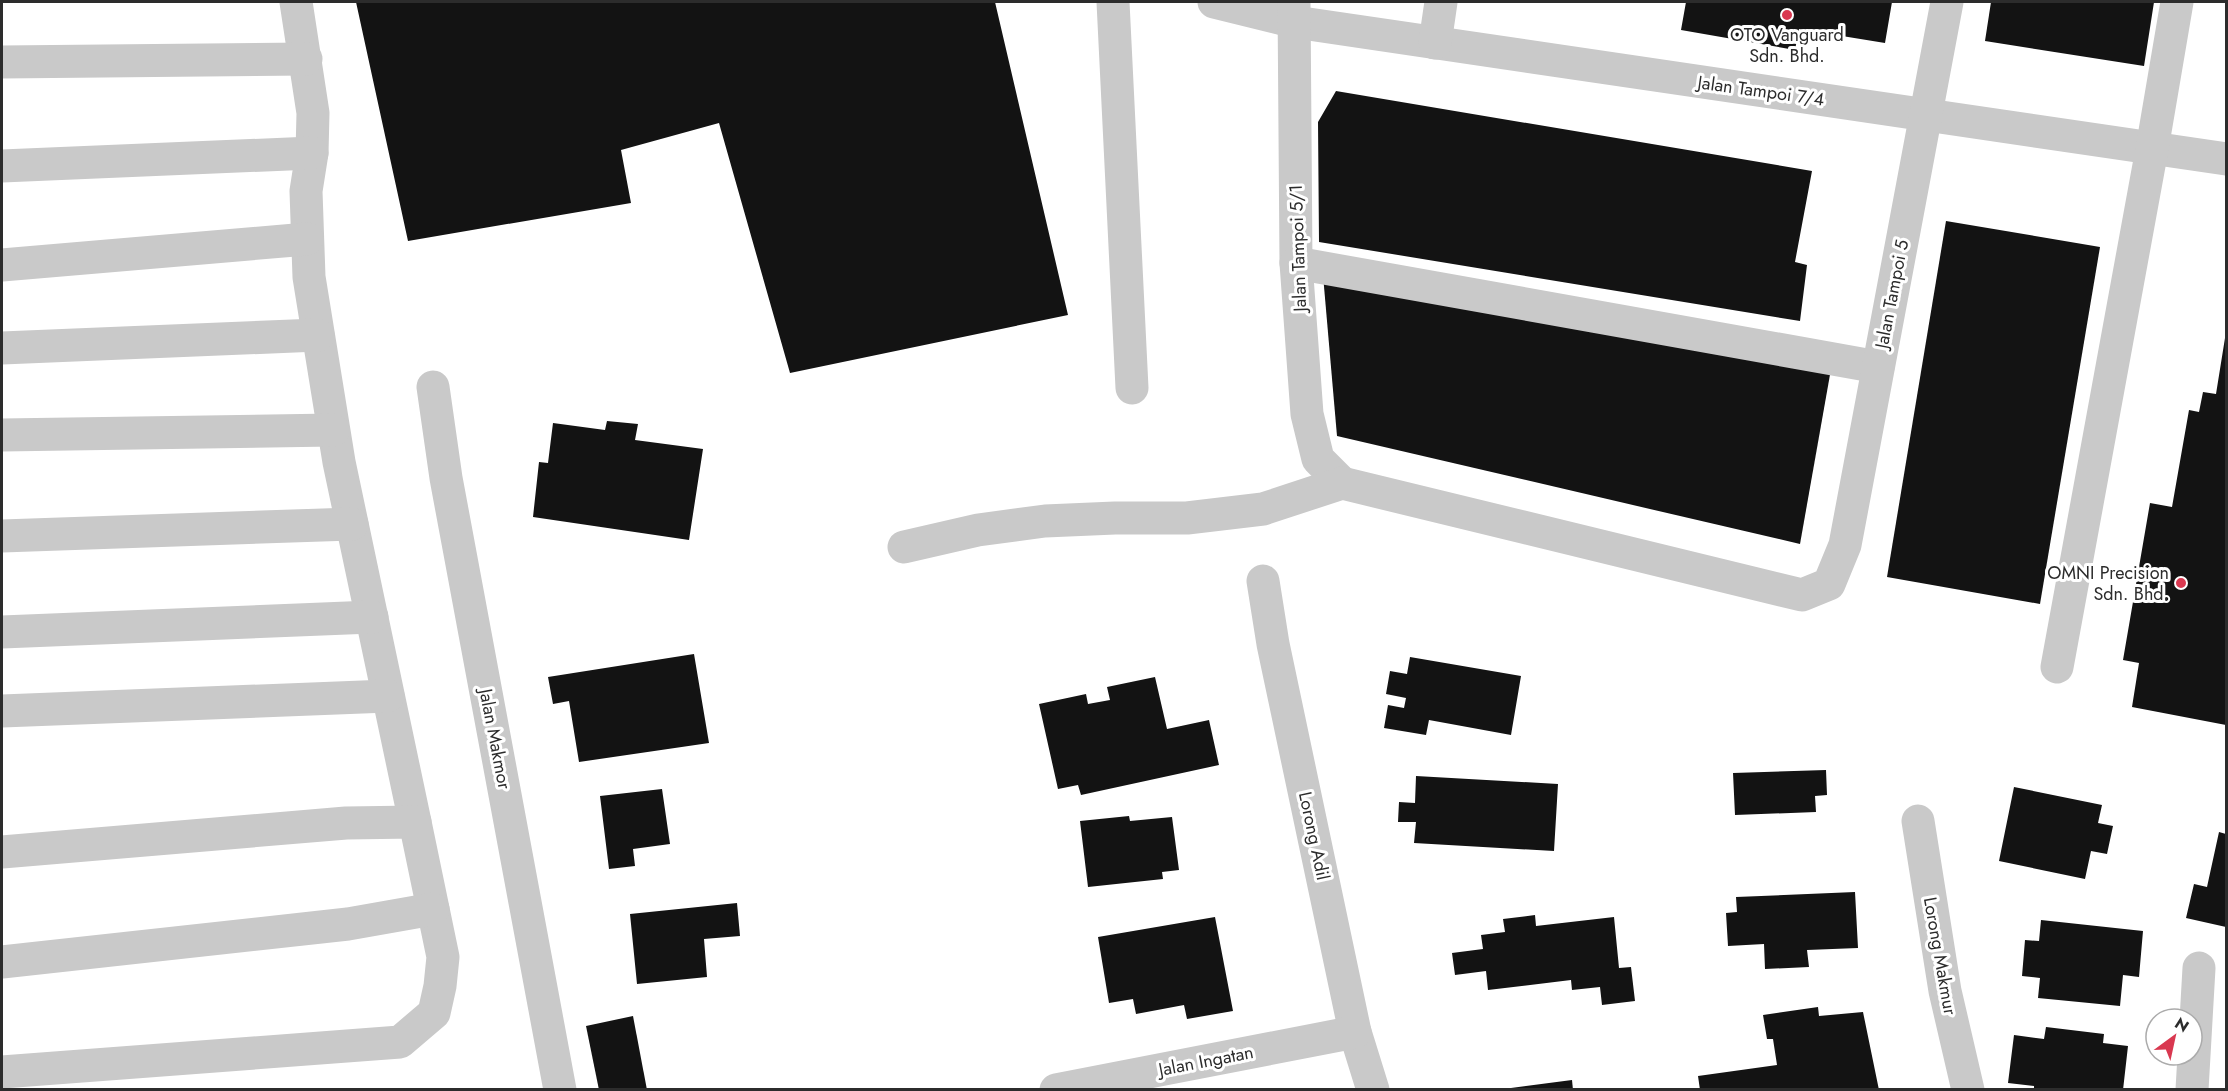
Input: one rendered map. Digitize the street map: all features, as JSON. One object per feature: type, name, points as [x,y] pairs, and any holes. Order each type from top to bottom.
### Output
[{"type":"street","points":[[2,1072],[400,1042],[434,1013],[443,957],[333,430],[309,277],[306,191],[312,153],[313,113],[296,2]]},
{"type":"street","points":[[1113,2],[1132,388]]},
{"type":"street","name":"Jalan Tampoi 7/4","points":[[1214,2],[1294,12],[1435,43],[2226,159]]},
{"type":"street","points":[[1435,43],[1441,2]]},
{"type":"street","name":"Jalan Tampoi 5","points":[[1342,483],[1803,595],[1829,584],[1845,545],[1947,2]]},
{"type":"street","points":[[2057,667],[2177,2]]},
{"type":"street","name":"Jalan Tampoi 5/1","points":[[1294,12],[1296,263],[1307,414],[1318,459],[1342,483]]},
{"type":"street","points":[[2,63],[306,59]]},
{"type":"street","points":[[2,166],[312,153]]},
{"type":"street","points":[[2,265],[307,239]]},
{"type":"street","points":[[1296,263],[1878,367]]},
{"type":"street","points":[[2,348],[318,335]]},
{"type":"street","name":"Jalan Makmor","points":[[433,387],[446,477],[560,1089]]},
{"type":"street","points":[[2,435],[333,430]]},
{"type":"street","points":[[904,547],[978,530],[1045,521],[1187,518],[1263,509],[1342,483]]},
{"type":"street","points":[[2,536],[352,524]]},
{"type":"street","name":"Lorong Adil","points":[[1263,581],[1273,644],[1355,1032],[1372,1089]]},
{"type":"street","points":[[2,632],[372,617]]},
{"type":"street","points":[[2,711],[388,696]]},
{"type":"street","name":"Lorong Makmur","points":[[1918,821],[1945,991],[1968,1089]]},
{"type":"street","points":[[2,852],[346,823],[415,822]]},
{"type":"street","points":[[2,962],[348,924],[433,909]]},
{"type":"street","points":[[2192,1089],[2199,968]]},
{"type":"street","name":"Jalan Ingatan","points":[[1056,1089],[1355,1032]]},
{"type":"building","points":[[356,2],[995,2],[1068,315],[790,373],[719,123],[621,150],[631,203],[408,241]]},
{"type":"building","name":"OTO Vanguard Sdn. Bhd.","points":[[1686,2],[1892,2],[1885,43],[1799,29],[1795,50],[1681,30]]},
{"type":"building","points":[[1991,2],[2154,2],[2144,66],[1985,41]]},
{"type":"building","points":[[1336,91],[1812,171],[1795,262],[1807,265],[1800,321],[1319,242],[1318,122]]},
{"type":"building","points":[[1946,221],[2100,247],[2040,604],[1887,577]]},
{"type":"building","points":[[1323,275],[1831,369],[1800,544],[1337,436]]},
{"type":"building","name":"OMNI Precision Sdn. Bhd.","points":[[2225,338],[2226,725],[2132,707],[2139,663],[2123,660],[2150,503],[2172,507],[2189,410],[2199,412],[2203,392],[2216,394]]},
{"type":"building","points":[[607,421],[638,424],[635,440],[703,449],[689,540],[533,517],[539,462],[548,463],[553,423],[605,430]]},
{"type":"building","points":[[694,654],[709,743],[579,762],[569,701],[553,704],[548,677]]},
{"type":"building","points":[[1410,657],[1521,676],[1511,735],[1429,720],[1426,735],[1384,728],[1388,705],[1404,708],[1406,698],[1386,694],[1390,671],[1407,674]]},
{"type":"building","points":[[1155,677],[1167,729],[1209,720],[1219,765],[1081,795],[1078,785],[1058,789],[1039,704],[1086,694],[1088,704],[1110,700],[1107,687]]},
{"type":"building","points":[[1826,770],[1827,795],[1815,796],[1816,812],[1735,815],[1733,773]]},
{"type":"building","points":[[1416,776],[1558,784],[1554,851],[1414,843],[1416,822],[1398,822],[1399,802],[1415,803]]},
{"type":"building","points":[[2014,787],[2102,805],[2098,823],[2113,826],[2107,854],[2091,851],[2085,879],[1999,861]]},
{"type":"building","points":[[662,789],[670,844],[633,849],[635,866],[609,869],[600,796]]},
{"type":"building","points":[[1129,816],[1130,821],[1172,817],[1179,870],[1162,872],[1163,879],[1088,887],[1080,821]]},
{"type":"building","points":[[2219,832],[2226,834],[2226,927],[2186,918],[2194,884],[2207,887]]},
{"type":"building","points":[[1855,892],[1858,948],[1807,950],[1809,967],[1765,969],[1764,944],[1728,946],[1726,913],[1737,912],[1736,897]]},
{"type":"building","points":[[737,903],[740,936],[704,939],[707,977],[637,984],[630,914]]},
{"type":"building","points":[[1535,915],[1536,926],[1614,917],[1619,968],[1631,967],[1635,1001],[1602,1005],[1600,987],[1572,990],[1571,980],[1488,990],[1486,971],[1455,975],[1452,953],[1483,949],[1481,935],[1505,932],[1503,919]]},
{"type":"building","points":[[1215,917],[1233,1011],[1187,1019],[1184,1005],[1136,1014],[1133,999],[1109,1003],[1098,937]]},
{"type":"building","points":[[2041,920],[2143,931],[2139,977],[2123,975],[2120,1006],[2038,998],[2040,978],[2022,976],[2025,940],[2039,941]]},
{"type":"building","points":[[1818,1007],[1819,1016],[1863,1012],[1879,1090],[1700,1090],[1698,1076],[1777,1065],[1773,1039],[1767,1039],[1763,1015]]},
{"type":"building","points":[[633,1016],[647,1090],[599,1090],[586,1026]]},
{"type":"building","points":[[2046,1027],[2104,1034],[2103,1043],[2128,1046],[2123,1090],[2034,1090],[2034,1086],[2008,1083],[2014,1035],[2044,1039]]},
{"type":"building","points":[[1572,1080],[1573,1090],[1511,1090],[1511,1088]]},
{"type":"place","name":"OTO Vanguard Sdn. Bhd.","points":[[1787,15]]},
{"type":"place","name":"OMNI Precision Sdn. Bhd.","points":[[2181,583]]}]
